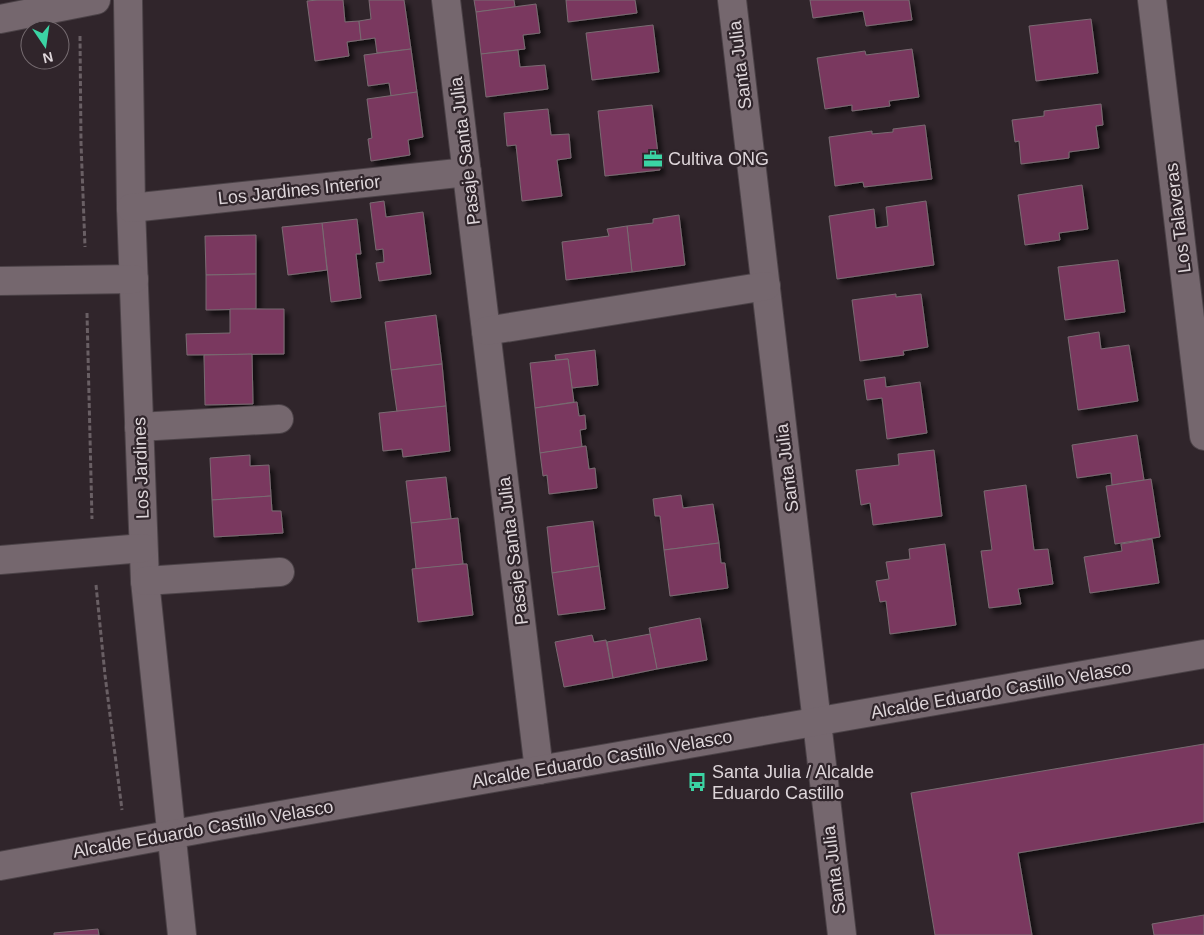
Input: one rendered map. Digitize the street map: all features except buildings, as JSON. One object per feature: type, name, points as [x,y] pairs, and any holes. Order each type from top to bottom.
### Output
[{"type":"street","points":[[0,19],[96,0]]},
{"type":"street","name":"Los Jardines","points":[[128,0],[131,208],[143,548],[182,935]]},
{"type":"street","name":"Pasaje Santa Julia","points":[[446,0],[540,770]]},
{"type":"street","name":"Santa Julia","points":[[732,0],[842,935]]},
{"type":"street","name":"Los Talaveras","points":[[1152,0],[1204,430]]},
{"type":"street","name":"Los Jardines Interior","points":[[131,208],[467,172]]},
{"type":"street","points":[[0,281],[134,279]]},
{"type":"street","points":[[486,331],[766,286]]},
{"type":"street","points":[[139,427],[279,419]]},
{"type":"street","points":[[0,560],[143,548]]},
{"type":"street","points":[[145,581],[280,572]]},
{"type":"street","name":"Alcalde Eduardo Castillo Velasco","points":[[0,866],[171,834],[1204,654]]},
{"type":"path","points":[[93,553],[122,815]]},
{"type":"place","name":"Cultiva ONG","points":[[653,159]]},
{"type":"place","name":"Santa Julia / Alcalde Eduardo Castillo","points":[[697,782]]}]
